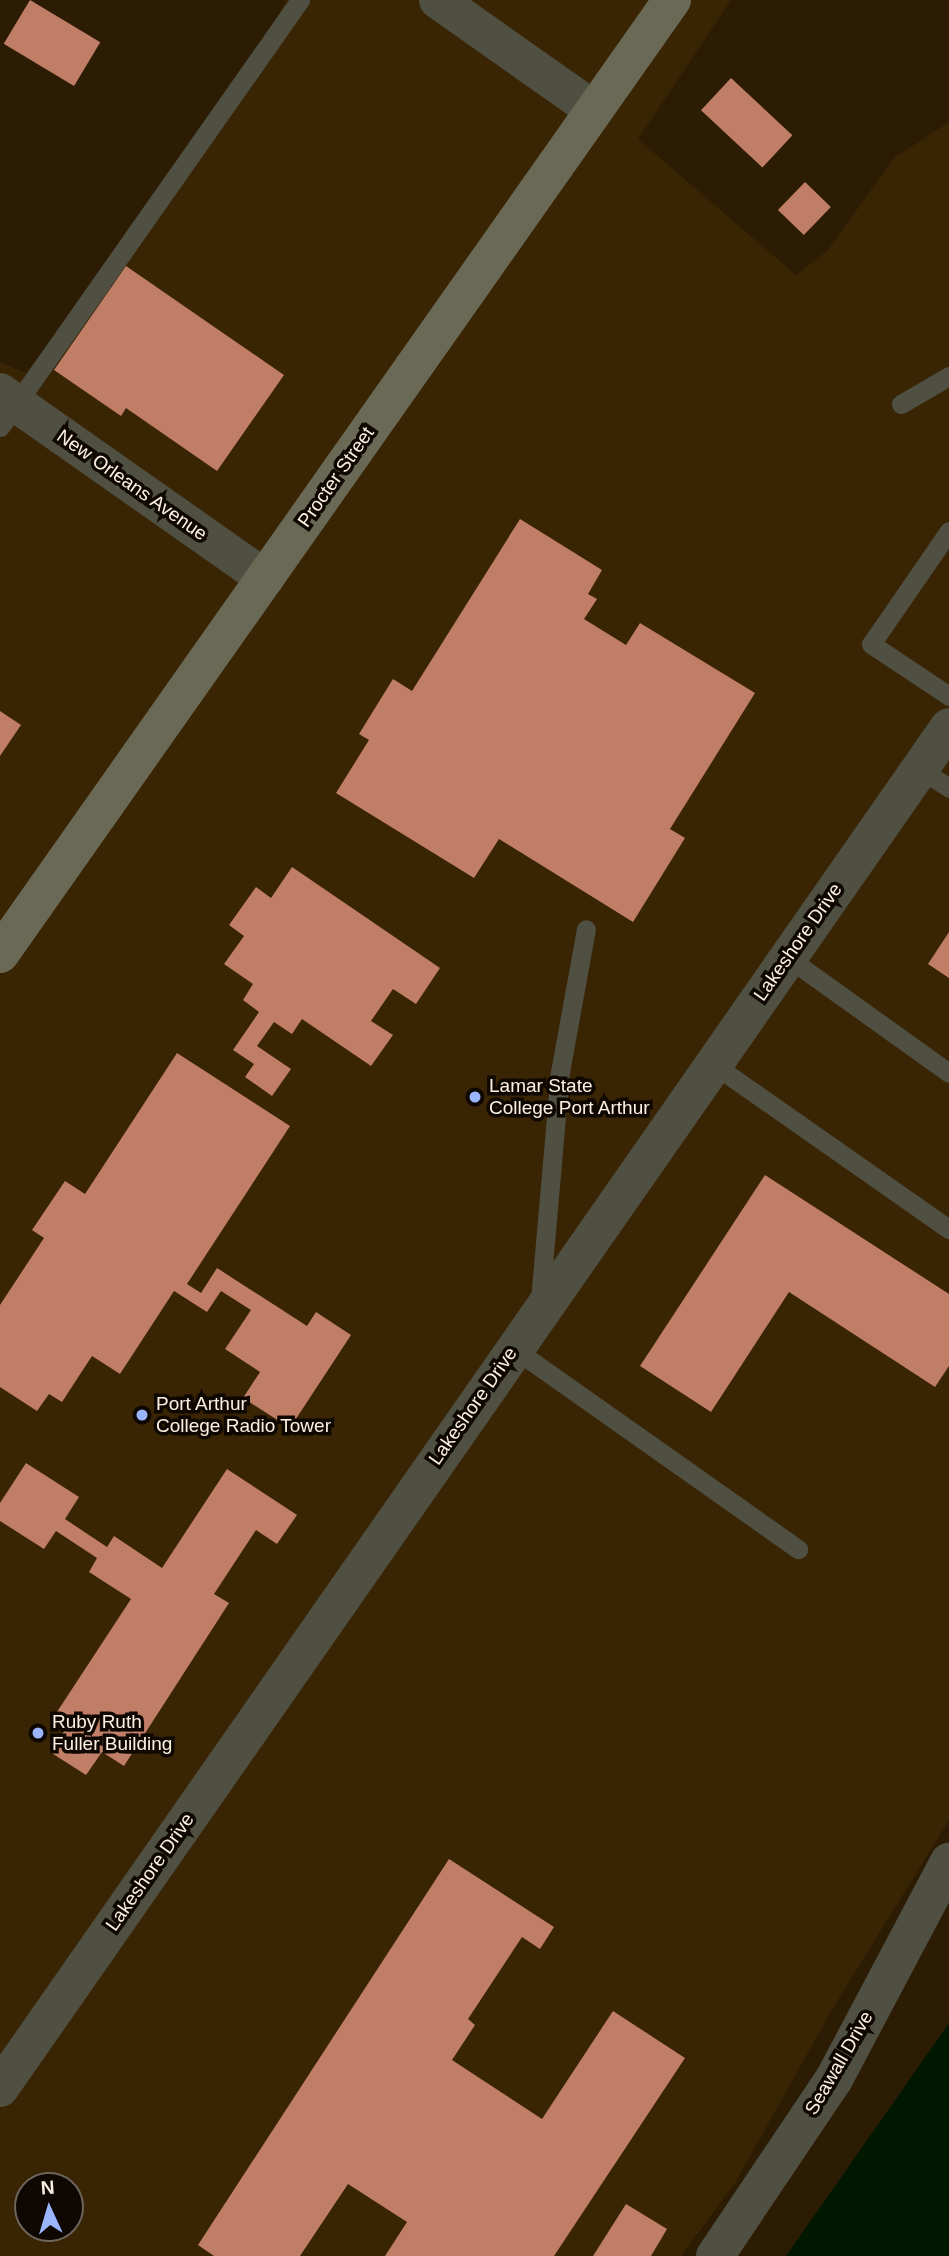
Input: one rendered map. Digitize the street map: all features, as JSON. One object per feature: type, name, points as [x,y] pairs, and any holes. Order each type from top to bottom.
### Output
[{"type":"main road","name":"Procter Street","points":[[0,954],[672,0]]},
{"type":"street","points":[[438,0],[594,110]]},
{"type":"street","name":"New Orleans Avenue","points":[[5,408],[265,578]]},
{"type":"street","name":"Lakeshore Drive","points":[[0,2088],[787,957],[934,779],[949,727]]},
{"type":"street","name":"Seawall Drive","points":[[715,2256],[834,2079],[949,1861]]},
{"type":"lane","points":[[5,408],[300,0]]},
{"type":"lane","points":[[901,404],[949,376]]},
{"type":"lane","points":[[949,531],[871,644],[949,696]]},
{"type":"lane","points":[[539,1312],[560,1072],[586,929]]},
{"type":"lane","points":[[787,957],[949,1073]]},
{"type":"lane","points":[[713,1064],[949,1229]]},
{"type":"lane","points":[[513,1348],[798,1549]]},
{"type":"shaded area","name":"Lamar State College Port Arthur","points":[[286,0],[731,0],[638,139],[796,275],[827,251],[894,158],[949,122],[949,1820],[833,2008],[735,2183],[681,2256],[0,2256],[0,362],[26,373],[221,129]]},
{"type":"shaded area","points":[[949,2023],[949,2256],[786,2256]]},
{"type":"building","points":[[30,0],[100,42],[74,86],[4,44]]},
{"type":"building","points":[[731,78],[792,135],[762,167],[701,110]]},
{"type":"building","points":[[805,182],[831,207],[804,235],[778,210]]},
{"type":"building","points":[[126,266],[284,375],[217,471],[126,408],[121,416],[54,370]]},
{"type":"building","points":[[520,519],[602,570],[588,594],[597,599],[584,619],[626,645],[640,623],[755,693],[670,829],[685,838],[633,922],[499,839],[474,878],[336,793],[369,740],[359,734],[393,679],[412,691]]},
{"type":"building","points":[[0,711],[21,725],[0,756]]},
{"type":"building","points":[[292,867],[440,968],[416,1004],[393,989],[371,1021],[393,1035],[371,1066],[302,1019],[292,1034],[274,1022],[257,1046],[291,1069],[272,1096],[245,1077],[254,1064],[233,1050],[259,1012],[243,1000],[253,984],[224,964],[244,936],[229,925],[256,887],[271,898]]},
{"type":"building","points":[[949,932],[949,978],[928,964]]},
{"type":"building","points":[[177,1053],[290,1126],[187,1284],[201,1293],[217,1268],[307,1326],[316,1312],[351,1335],[290,1428],[243,1398],[260,1372],[225,1349],[251,1310],[221,1291],[207,1312],[174,1291],[120,1374],[92,1356],[62,1402],[49,1394],[37,1411],[0,1387],[0,1305],[44,1238],[32,1230],[65,1181],[85,1194]]},
{"type":"building","points":[[765,1175],[949,1294],[949,1366],[935,1387],[789,1292],[711,1412],[640,1366]]},
{"type":"building","points":[[26,1463],[79,1497],[65,1519],[107,1547],[114,1536],[162,1568],[227,1469],[297,1515],[277,1544],[256,1530],[214,1594],[229,1603],[124,1766],[102,1752],[86,1775],[50,1752],[67,1727],[53,1718],[131,1599],[89,1572],[97,1558],[56,1531],[44,1549],[0,1521],[0,1503]]},
{"type":"building","points":[[449,1859],[554,1927],[540,1949],[522,1937],[468,2019],[475,2025],[452,2060],[542,2119],[613,2011],[685,2058],[554,2256],[385,2256],[407,2222],[348,2184],[300,2256],[214,2256],[198,2245]]},
{"type":"building","points":[[626,2204],[667,2229],[651,2256],[593,2256]]},
{"type":"place","name":"Lamar State College Port Arthur","points":[[475,1097]]},
{"type":"place","name":"Port Arthur College Radio Tower","points":[[142,1415]]},
{"type":"place","name":"Ruby Ruth Fuller Building","points":[[38,1733]]}]
